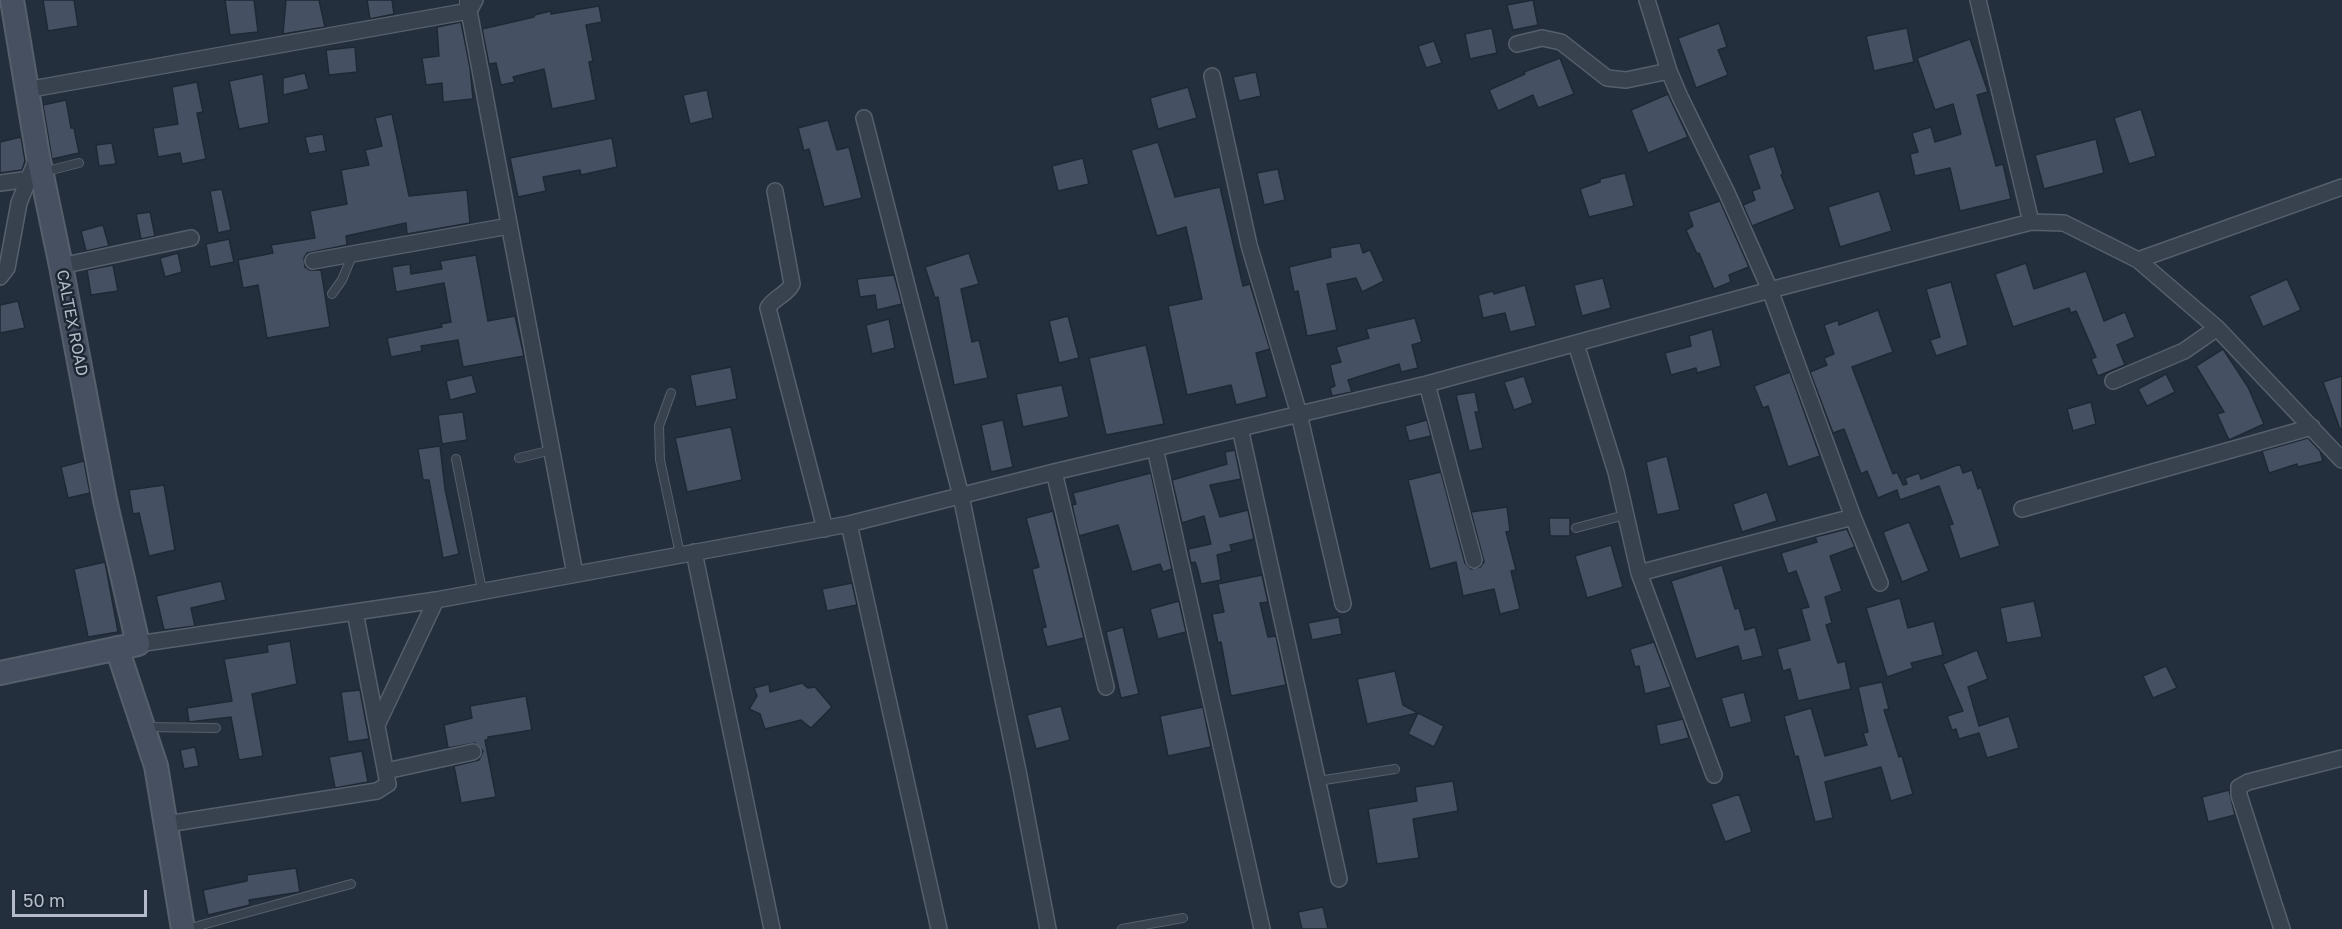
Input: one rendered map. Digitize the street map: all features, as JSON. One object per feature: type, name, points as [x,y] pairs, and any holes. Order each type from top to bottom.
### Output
[{"type":"street","name":"CALTEX ROAD","points":[[12,0],[36,169],[61,266],[105,500],[127,646],[144,727],[156,766],[185,929]]},
{"type":"street","points":[[1647,0],[1669,71],[1680,97],[1727,193],[1770,290],[1853,517],[1880,584]]},
{"type":"street","points":[[1978,0],[2031,222]]},
{"type":"street","points":[[26,90],[468,6],[575,574]]},
{"type":"street","points":[[1517,44],[1542,38],[1562,42],[1607,78],[1626,80],[1669,71]]},
{"type":"street","points":[[1212,76],[1249,245],[1299,414],[1343,604]]},
{"type":"street","points":[[864,118],[961,496],[1048,929]]},
{"type":"street","points":[[0,183],[36,169]]},
{"type":"street","points":[[0,277],[7,268],[19,203],[36,169]]},
{"type":"street","points":[[2138,260],[2342,187]]},
{"type":"street","points":[[775,191],[792,284],[789,291],[770,304],[768,308],[825,529]]},
{"type":"street","points":[[0,674],[127,646],[436,600],[849,524],[1054,472],[1426,384],[1770,290],[2031,222],[2064,223],[2138,260],[2217,328],[2342,460]]},
{"type":"street","points":[[313,261],[352,256],[508,226]]},
{"type":"street","points":[[61,266],[191,238]]},
{"type":"street","points":[[2113,381],[2184,351],[2217,328]]},
{"type":"street","points":[[1576,344],[1616,472],[1639,573],[1714,775]]},
{"type":"street","points":[[1426,384],[1474,560]]},
{"type":"street","points":[[2022,509],[2312,427]]},
{"type":"street","points":[[1240,428],[1339,879]]},
{"type":"street","points":[[1155,448],[1262,929]]},
{"type":"street","points":[[1054,472],[1106,687]]},
{"type":"street","points":[[1639,573],[1853,517]]},
{"type":"street","points":[[849,524],[939,929]]},
{"type":"street","points":[[687,553],[772,929]]},
{"type":"street","points":[[377,725],[436,600]]},
{"type":"street","points":[[167,824],[377,791],[388,784],[355,612]]},
{"type":"street","points":[[386,771],[473,752]]},
{"type":"street","points":[[2282,929],[2239,795],[2239,787],[2247,782],[2342,758]]},
{"type":"lane","points":[[36,169],[79,163]]},
{"type":"lane","points":[[332,294],[348,270],[352,256]]},
{"type":"lane","points":[[671,393],[659,426],[660,460],[687,553]]},
{"type":"lane","points":[[519,458],[552,450]]},
{"type":"lane","points":[[456,459],[482,590]]},
{"type":"lane","points":[[1576,528],[1625,515]]},
{"type":"lane","points":[[144,727],[216,728]]},
{"type":"lane","points":[[1318,781],[1395,769]]},
{"type":"lane","points":[[185,929],[351,884]]},
{"type":"lane","points":[[1122,929],[1183,918]]},
{"type":"building","points":[[43,0],[74,0],[78,26],[48,31]]},
{"type":"building","points":[[225,0],[254,0],[258,32],[230,35]]},
{"type":"building","points":[[286,0],[319,0],[325,27],[283,34]]},
{"type":"building","points":[[367,0],[392,0],[394,14],[370,19]]},
{"type":"building","points":[[1533,0],[1538,25],[1513,30],[1507,5]]},
{"type":"building","points":[[599,6],[602,22],[586,25],[593,61],[589,62],[596,100],[552,109],[544,69],[513,77],[515,82],[501,85],[496,63],[489,64],[482,29],[551,11],[551,14]]},
{"type":"building","points":[[461,22],[470,68],[473,99],[443,102],[442,83],[426,85],[422,58],[439,56],[437,27]]},
{"type":"building","points":[[1719,23],[1727,47],[1718,50],[1728,75],[1696,88],[1678,38]]},
{"type":"building","points":[[1492,28],[1497,53],[1470,59],[1465,34]]},
{"type":"building","points":[[1907,28],[1914,62],[1874,71],[1866,36]]},
{"type":"building","points":[[1970,39],[1988,92],[1977,95],[1996,166],[2003,164],[2011,199],[1960,211],[1950,168],[1915,176],[1910,154],[1918,152],[1912,133],[1931,127],[1935,142],[1961,134],[1953,104],[1935,110],[1917,58]]},
{"type":"building","points":[[1434,41],[1442,63],[1426,68],[1418,46]]},
{"type":"building","points":[[355,47],[357,72],[329,75],[326,50]]},
{"type":"building","points":[[1560,58],[1574,94],[1538,108],[1533,95],[1498,111],[1489,90],[1525,74],[1524,72]]},
{"type":"building","points":[[1256,72],[1261,96],[1239,101],[1233,77]]},
{"type":"building","points":[[305,73],[309,89],[283,95],[283,78]]},
{"type":"building","points":[[263,74],[269,123],[239,129],[229,81]]},
{"type":"building","points":[[197,82],[203,112],[197,113],[206,159],[182,164],[180,153],[158,157],[153,128],[178,124],[172,87]]},
{"type":"building","points":[[1188,87],[1197,118],[1158,129],[1150,98]]},
{"type":"building","points":[[707,90],[713,118],[690,124],[683,95]]},
{"type":"building","points":[[1668,94],[1688,137],[1648,153],[1631,110]]},
{"type":"building","points":[[66,100],[71,128],[74,128],[79,153],[52,159],[43,105]]},
{"type":"building","points":[[2141,109],[2156,156],[2129,164],[2114,118]]},
{"type":"building","points":[[392,114],[409,196],[467,190],[470,223],[407,234],[406,223],[346,236],[347,245],[307,253],[304,258],[305,267],[310,270],[321,270],[330,327],[267,338],[258,285],[243,288],[238,260],[273,253],[271,245],[315,238],[310,211],[347,204],[341,170],[369,165],[365,150],[382,146],[375,118]]},
{"type":"building","points":[[828,120],[837,150],[849,147],[862,198],[824,207],[809,149],[804,151],[798,128]]},
{"type":"building","points":[[323,134],[326,151],[309,154],[305,137]]},
{"type":"building","points":[[21,137],[25,161],[22,170],[0,173],[0,142]]},
{"type":"building","points":[[612,138],[617,167],[581,175],[580,170],[543,177],[546,191],[518,197],[510,158]]},
{"type":"building","points":[[2096,139],[2104,173],[2044,189],[2035,155]]},
{"type":"building","points":[[1158,142],[1175,197],[1220,187],[1243,286],[1250,284],[1270,349],[1256,353],[1267,397],[1236,405],[1231,385],[1187,395],[1168,306],[1202,299],[1186,227],[1157,236],[1131,150]]},
{"type":"building","points":[[112,143],[116,164],[99,166],[96,145]]},
{"type":"building","points":[[1774,146],[1783,174],[1781,175],[1795,209],[1752,226],[1743,205],[1755,200],[1752,191],[1760,188],[1748,155]]},
{"type":"building","points":[[1083,158],[1089,184],[1058,191],[1052,166]]},
{"type":"building","points":[[1278,169],[1285,200],[1264,205],[1257,173]]},
{"type":"building","points":[[1625,173],[1634,206],[1589,217],[1580,189],[1600,182],[1600,179]]},
{"type":"building","points":[[222,189],[231,230],[218,233],[210,191]]},
{"type":"building","points":[[1879,191],[1892,231],[1840,247],[1828,207]]},
{"type":"building","points":[[1720,201],[1749,267],[1729,275],[1731,282],[1714,289],[1699,253],[1697,254],[1686,230],[1693,226],[1688,212]]},
{"type":"building","points":[[150,212],[155,236],[141,239],[136,214]]},
{"type":"building","points":[[103,225],[109,246],[86,251],[81,231]]},
{"type":"building","points":[[229,239],[234,262],[210,267],[206,244]]},
{"type":"building","points":[[1360,243],[1363,253],[1370,250],[1384,281],[1362,292],[1356,278],[1327,284],[1337,330],[1307,336],[1298,291],[1294,292],[1289,267],[1331,257],[1330,248]]},
{"type":"building","points":[[178,253],[182,272],[165,277],[160,258]]},
{"type":"building","points":[[969,253],[979,284],[961,289],[972,342],[979,340],[988,378],[954,385],[938,297],[935,298],[925,267]]},
{"type":"building","points":[[476,255],[488,321],[515,316],[524,356],[463,367],[458,340],[421,346],[422,351],[391,357],[387,338],[442,327],[441,324],[451,322],[444,283],[396,292],[392,267],[410,264],[411,274],[442,269],[440,261]]},
{"type":"building","points":[[2026,263],[2034,289],[2086,271],[2104,321],[2125,312],[2135,337],[2117,345],[2125,365],[2098,376],[2091,359],[2096,357],[2076,311],[2071,313],[2069,308],[2013,327],[1995,274]]},
{"type":"building","points":[[113,265],[118,291],[91,295],[87,270]]},
{"type":"building","points":[[894,275],[902,304],[877,310],[875,295],[860,297],[857,279]]},
{"type":"building","points":[[1603,278],[1611,308],[1582,316],[1574,285]]},
{"type":"building","points":[[2287,279],[2301,310],[2263,327],[2249,296]]},
{"type":"building","points":[[1951,282],[1968,345],[1936,356],[1930,340],[1940,337],[1926,289]]},
{"type":"building","points":[[1525,285],[1536,326],[1510,332],[1505,313],[1483,318],[1478,295],[1493,291],[1494,294]]},
{"type":"building","points":[[18,301],[25,328],[0,333],[0,305]]},
{"type":"building","points":[[1878,310],[1893,352],[1852,367],[1893,474],[1897,472],[1903,485],[1907,484],[1905,478],[1919,473],[1921,479],[1960,464],[1963,473],[1972,470],[1978,489],[1981,487],[2000,546],[1960,559],[1949,525],[1953,524],[1939,486],[1900,500],[1897,490],[1878,498],[1867,471],[1861,474],[1844,429],[1833,433],[1810,372],[1827,365],[1824,358],[1834,354],[1824,325],[1838,320],[1839,325]]},
{"type":"building","points":[[1068,316],[1079,358],[1059,363],[1049,321]]},
{"type":"building","points":[[1415,318],[1422,342],[1412,345],[1418,368],[1401,372],[1399,364],[1348,380],[1352,392],[1332,396],[1330,388],[1335,386],[1330,365],[1341,362],[1336,347],[1369,338],[1366,329]]},
{"type":"building","points":[[889,319],[895,348],[872,354],[866,325]]},
{"type":"building","points":[[1712,329],[1721,366],[1697,373],[1696,368],[1671,375],[1665,353],[1691,346],[1689,336]]},
{"type":"building","points":[[1146,345],[1164,424],[1106,435],[1089,358]]},
{"type":"building","points":[[2223,349],[2248,387],[2264,424],[2229,440],[2217,414],[2224,412],[2196,366]]},
{"type":"building","points":[[731,367],[737,399],[696,407],[690,375]]},
{"type":"building","points":[[1790,372],[1820,456],[1788,467],[1768,406],[1763,408],[1754,386]]},
{"type":"building","points":[[2166,374],[2175,392],[2147,406],[2138,389]]},
{"type":"building","points":[[472,375],[477,393],[450,400],[446,381]]},
{"type":"building","points":[[1524,376],[1533,403],[1514,410],[1504,382]]},
{"type":"building","points":[[2342,376],[2342,429],[2340,429],[2323,382]]},
{"type":"building","points":[[1062,385],[1069,417],[1023,427],[1016,394]]},
{"type":"building","points":[[1475,392],[1479,412],[1475,412],[1483,448],[1469,451],[1456,395]]},
{"type":"building","points":[[2091,402],[2096,424],[2073,431],[2067,409]]},
{"type":"building","points":[[463,412],[467,440],[442,444],[438,415]]},
{"type":"building","points":[[1003,420],[1013,467],[991,472],[981,425]]},
{"type":"building","points":[[1427,420],[1431,436],[1409,441],[1405,426]]},
{"type":"building","points":[[731,427],[742,480],[687,492],[675,438]]},
{"type":"building","points":[[2308,438],[2320,451],[2323,461],[2298,467],[2297,464],[2269,473],[2262,451]]},
{"type":"building","points":[[440,446],[445,489],[459,554],[443,558],[429,480],[423,480],[418,449]]},
{"type":"building","points":[[1235,450],[1241,479],[1210,485],[1220,517],[1248,510],[1254,539],[1230,545],[1232,551],[1217,555],[1221,580],[1201,584],[1197,567],[1195,562],[1191,563],[1188,549],[1211,544],[1204,516],[1182,523],[1172,480],[1227,464],[1225,452]]},
{"type":"building","points":[[1667,456],[1680,510],[1657,515],[1646,462]]},
{"type":"building","points":[[84,461],[90,493],[68,498],[61,467]]},
{"type":"building","points":[[1441,472],[1465,563],[1471,569],[1480,567],[1484,562],[1471,512],[1507,507],[1510,531],[1506,532],[1516,570],[1511,571],[1520,609],[1500,614],[1494,589],[1463,596],[1456,562],[1430,569],[1408,480]]},
{"type":"building","points":[[1151,473],[1172,569],[1163,572],[1160,564],[1132,572],[1118,525],[1079,536],[1072,505],[1076,504],[1073,493]]},
{"type":"building","points":[[164,485],[175,550],[149,556],[139,513],[133,514],[129,490]]},
{"type":"building","points":[[1767,492],[1777,521],[1742,532],[1733,504]]},
{"type":"building","points":[[1053,511],[1084,638],[1047,647],[1042,628],[1046,627],[1032,569],[1039,567],[1026,518]]},
{"type":"building","points":[[1549,518],[1570,518],[1570,536],[1550,536]]},
{"type":"building","points":[[1909,522],[1929,571],[1902,582],[1883,532]]},
{"type":"building","points":[[1847,529],[1855,547],[1830,556],[1842,591],[1825,597],[1832,623],[1826,625],[1838,663],[1845,661],[1851,689],[1798,701],[1790,669],[1783,671],[1777,649],[1810,640],[1801,609],[1809,607],[1796,571],[1788,574],[1781,553],[1817,542],[1815,537]]},
{"type":"building","points":[[1611,545],[1623,587],[1587,598],[1575,556]]},
{"type":"building","points":[[105,562],[118,632],[88,637],[74,569]]},
{"type":"building","points":[[1722,565],[1735,609],[1739,608],[1745,630],[1755,627],[1763,656],[1742,661],[1738,646],[1696,659],[1671,581]]},
{"type":"building","points":[[1262,575],[1268,602],[1260,603],[1268,637],[1276,636],[1286,685],[1231,696],[1221,642],[1218,643],[1212,614],[1224,612],[1218,584]]},
{"type":"building","points":[[221,581],[226,600],[191,608],[195,626],[164,630],[156,596]]},
{"type":"building","points":[[852,583],[857,605],[827,611],[822,589]]},
{"type":"building","points":[[1900,598],[1908,628],[1934,621],[1943,655],[1911,663],[1913,668],[1887,677],[1866,608]]},
{"type":"building","points":[[1179,601],[1186,632],[1158,639],[1150,609]]},
{"type":"building","points":[[2034,601],[2042,637],[2007,643],[2000,608]]},
{"type":"building","points":[[1339,617],[1342,634],[1312,640],[1308,623]]},
{"type":"building","points":[[1123,627],[1139,694],[1121,698],[1106,632]]},
{"type":"building","points":[[290,641],[297,684],[252,694],[263,756],[239,760],[231,717],[189,722],[187,708],[232,701],[224,659],[268,652],[267,645]]},
{"type":"building","points":[[1654,642],[1671,687],[1645,694],[1639,666],[1635,667],[1630,649]]},
{"type":"building","points":[[1977,650],[1988,679],[1968,687],[1979,726],[2009,716],[2019,748],[1987,758],[1979,733],[1959,739],[1956,729],[1952,730],[1947,716],[1963,711],[1943,664]]},
{"type":"building","points":[[2166,666],[2177,688],[2153,698],[2143,676]]},
{"type":"building","points":[[1395,671],[1403,705],[1418,713],[1367,724],[1357,679]]},
{"type":"building","points":[[1882,682],[1889,709],[1884,710],[1899,757],[1902,756],[1913,794],[1891,801],[1881,767],[1825,782],[1833,818],[1815,822],[1798,756],[1795,757],[1784,716],[1811,708],[1825,756],[1867,745],[1863,733],[1868,732],[1858,687]]},
{"type":"building","points":[[802,683],[808,688],[815,687],[832,707],[811,728],[801,720],[765,729],[760,714],[749,709],[757,696],[754,688],[769,684],[770,692]]},
{"type":"building","points":[[360,690],[369,739],[348,742],[341,692]]},
{"type":"building","points":[[1744,692],[1752,722],[1730,728],[1721,698]]},
{"type":"building","points":[[526,696],[532,730],[488,737],[488,740],[485,740],[496,797],[461,803],[454,766],[479,760],[483,751],[475,743],[448,748],[444,725],[472,718],[470,706]]},
{"type":"building","points":[[1061,706],[1070,740],[1036,749],[1027,715]]},
{"type":"building","points":[[1203,707],[1211,747],[1168,756],[1160,716]]},
{"type":"building","points":[[1418,713],[1444,726],[1434,747],[1408,734]]},
{"type":"building","points":[[1683,719],[1689,738],[1660,745],[1656,725]]},
{"type":"building","points":[[195,747],[199,766],[184,769],[180,750]]},
{"type":"building","points":[[362,751],[368,782],[335,788],[329,757]]},
{"type":"building","points":[[1453,781],[1458,811],[1413,819],[1419,858],[1377,864],[1368,809],[1417,801],[1415,787]]},
{"type":"building","points":[[2229,790],[2235,815],[2208,822],[2202,797]]},
{"type":"building","points":[[1739,794],[1752,832],[1725,842],[1711,804]]},
{"type":"building","points":[[296,868],[300,892],[249,900],[250,905],[208,915],[203,890],[247,881],[247,875]]},
{"type":"building","points":[[1323,907],[1328,929],[1302,929],[1298,912]]}]
